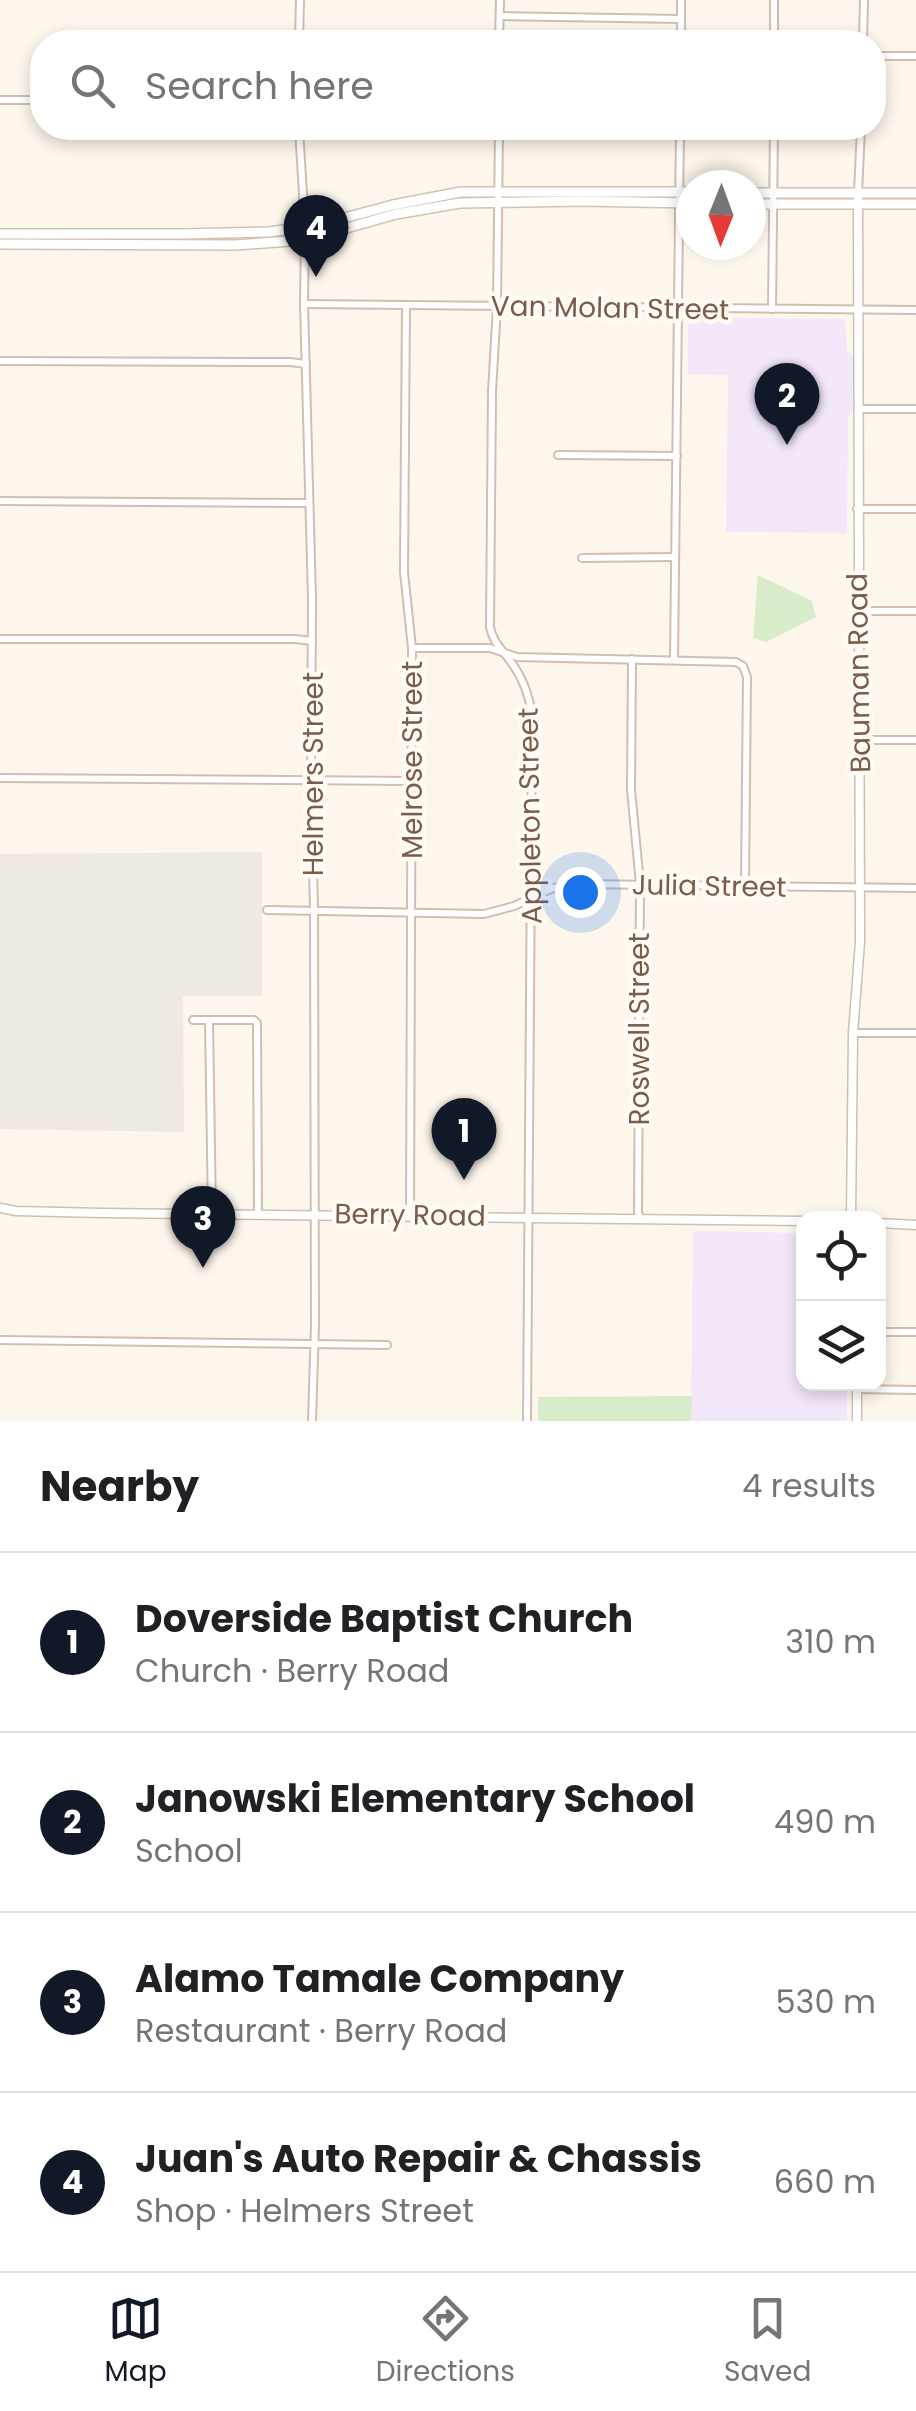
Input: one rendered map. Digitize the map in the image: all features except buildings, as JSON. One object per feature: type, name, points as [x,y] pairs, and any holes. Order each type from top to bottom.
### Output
[{"type":"main road","points":[[184,239],[235,244],[304,240],[450,192],[498,197],[676,198]]},
{"type":"main road","points":[[766,192],[916,204]]},
{"type":"main road","points":[[766,204],[916,193]]},
{"type":"main road","points":[[0,244],[184,239],[268,232],[394,210]]},
{"type":"main road","points":[[0,234],[94,240]]},
{"type":"street","points":[[299,30],[300,0]]},
{"type":"street","points":[[499,30],[500,0]]},
{"type":"street","points":[[681,0],[681,30]]},
{"type":"street","points":[[774,0],[774,30]]},
{"type":"street","points":[[863,30],[864,0]]},
{"type":"street","points":[[500,16],[681,19]]},
{"type":"street","points":[[886,56],[916,56]]},
{"type":"street","points":[[0,100],[30,100]]},
{"type":"street","name":"Helmers Street","points":[[301,140],[312,641],[312,1421]]},
{"type":"street","points":[[412,648],[491,644],[498,140]]},
{"type":"street","points":[[679,170],[680,140]]},
{"type":"street","points":[[772,309],[774,140]]},
{"type":"street","name":"Bauman Road","points":[[851,1211],[852,1033],[860,888],[860,140]]},
{"type":"street","points":[[674,660],[678,260]]},
{"type":"street","name":"Van Molan Street","points":[[304,304],[916,310]]},
{"type":"street","name":"Melrose Street","points":[[406,304],[404,572],[412,648],[410,1216]]},
{"type":"street","points":[[0,362],[306,364]]},
{"type":"street","points":[[860,409],[916,409]]},
{"type":"street","points":[[558,454],[677,456]]},
{"type":"street","points":[[0,501],[309,503]]},
{"type":"street","points":[[858,509],[916,509]]},
{"type":"street","points":[[582,558],[675,557]]},
{"type":"street","points":[[858,611],[916,611]]},
{"type":"street","points":[[0,639],[312,641]]},
{"type":"street","name":"Appleton Street","points":[[491,644],[514,660],[526,687],[532,715],[527,1421]]},
{"type":"street","name":"Roswell Street","points":[[632,659],[631,790],[640,884],[640,1218]]},
{"type":"street","points":[[514,660],[674,660],[736,662],[744,666],[746,886]]},
{"type":"street","points":[[860,740],[916,740]]},
{"type":"street","points":[[0,778],[411,781]]},
{"type":"street","points":[[531,874],[544,888],[553,888]]},
{"type":"street","name":"Julia Street","points":[[267,910],[484,914],[553,888],[578,884],[916,888]]},
{"type":"street","points":[[193,1020],[254,1020],[258,1026],[258,1214]]},
{"type":"street","points":[[209,1020],[212,1214]]},
{"type":"street","points":[[852,1033],[916,1033]]},
{"type":"street","name":"Berry Road","points":[[0,1211],[796,1220]]},
{"type":"street","points":[[886,1223],[916,1225]]},
{"type":"street","points":[[886,1332],[916,1332]]},
{"type":"street","points":[[0,1340],[387,1346]]},
{"type":"street","points":[[886,1389],[916,1390]]},
{"type":"street","points":[[857,1391],[857,1421]]},
{"type":"shaded area","points":[[688,317],[845,319],[847,351],[856,357],[857,403],[848,418],[847,533],[726,532],[728,375],[688,374]]},
{"type":"shaded area","points":[[262,852],[262,996],[183,996],[184,1132],[0,1129],[0,854]]},
{"type":"shaded area","points":[[693,1231],[796,1233],[796,1391],[847,1391],[847,1421],[691,1421]]},
{"type":"green space","points":[[758,575],[812,601],[816,617],[766,642],[753,638]]},
{"type":"green space","points":[[692,1396],[691,1421],[538,1421],[538,1397]]},
{"type":"place","name":"Juan's Auto Repair & Chassis","points":[[316,277]]},
{"type":"place","name":"Janowski Elementary School","points":[[787,445]]},
{"type":"place","name":"Doverside Baptist Church","points":[[464,1180]]},
{"type":"place","name":"Alamo Tamale Company","points":[[203,1268]]}]
